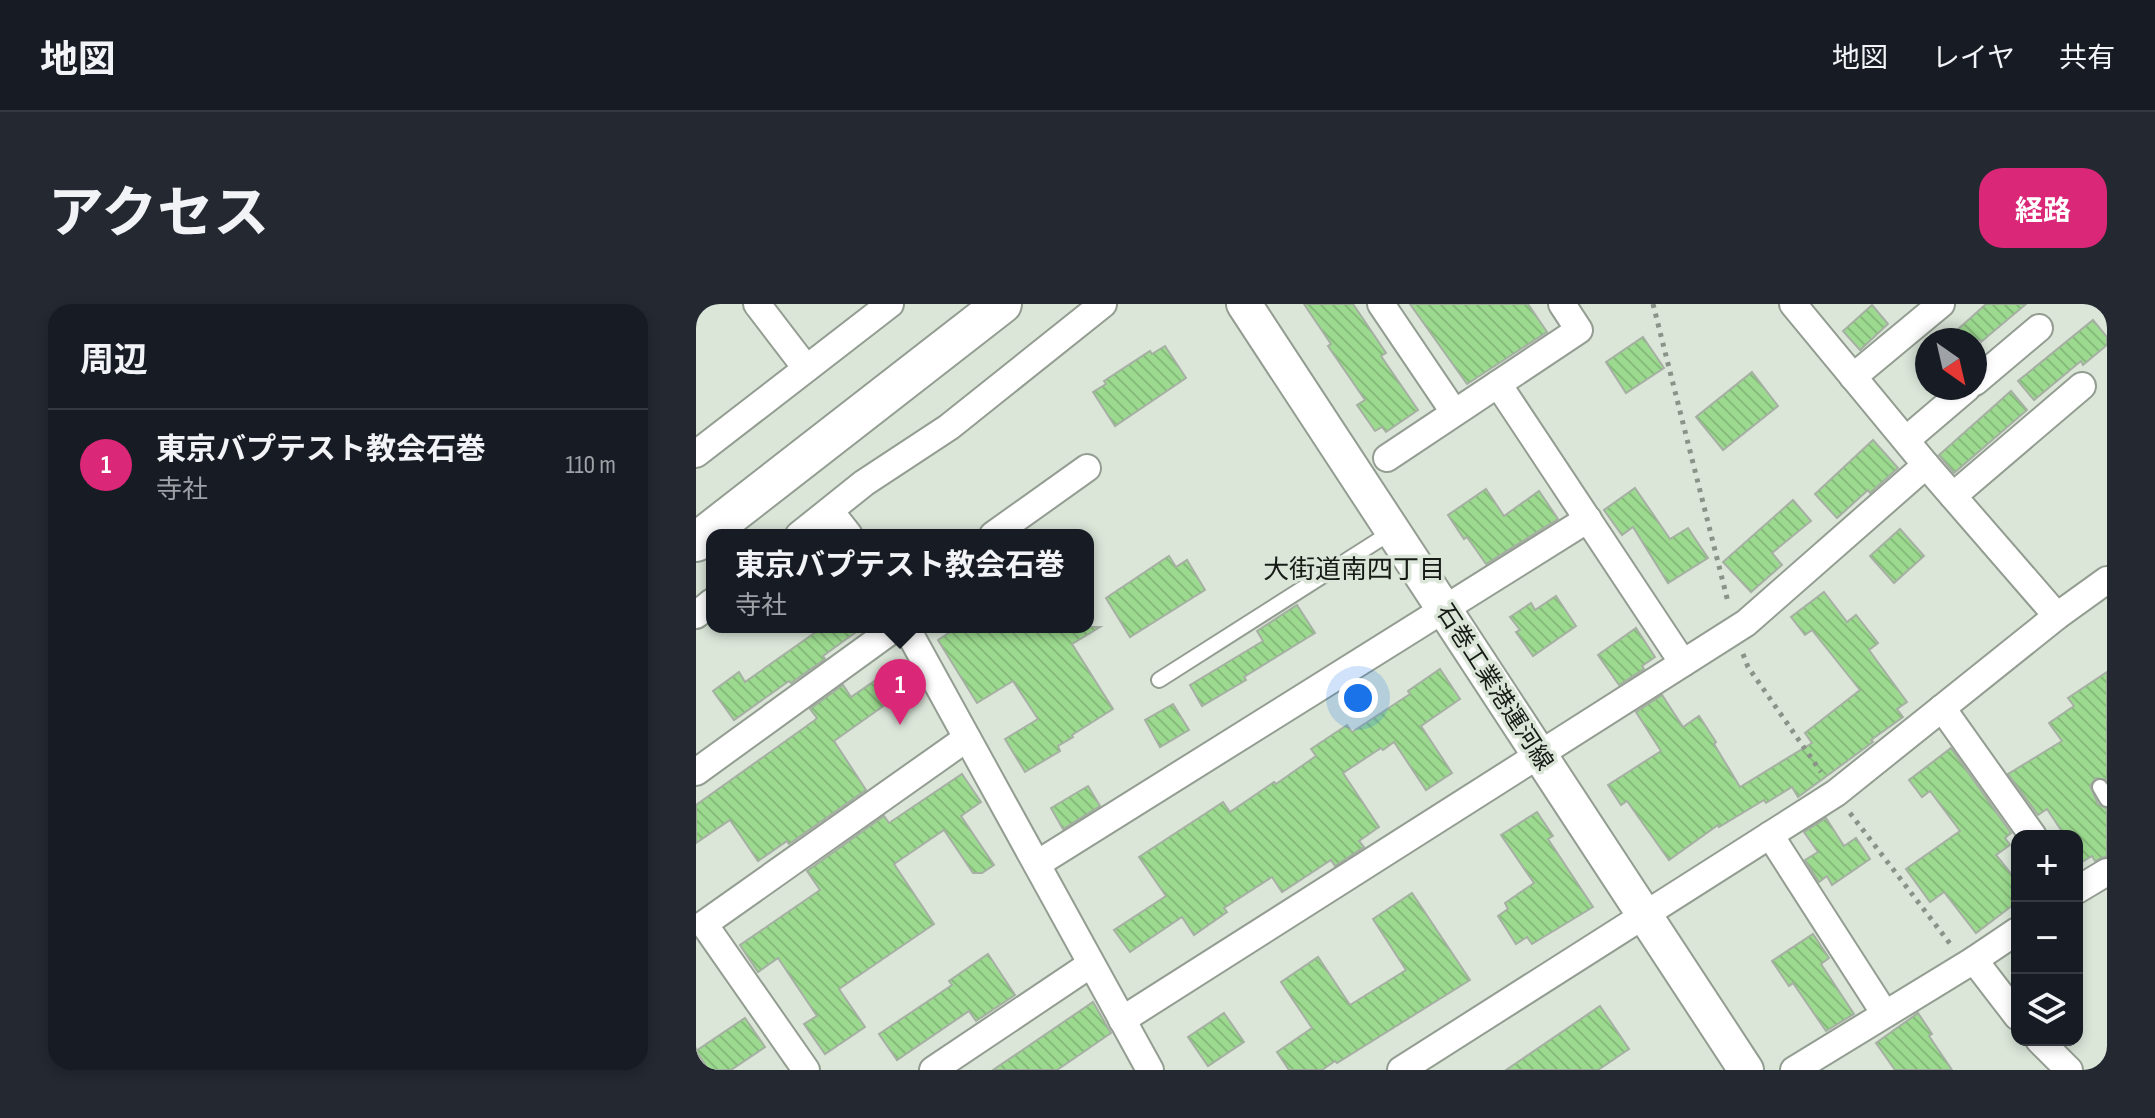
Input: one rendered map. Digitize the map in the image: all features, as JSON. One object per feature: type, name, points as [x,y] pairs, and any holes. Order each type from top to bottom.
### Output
[{"type":"main road","points":[[713,529],[1002,304]]},
{"type":"street","points":[[757,304],[806,368]]},
{"type":"street","points":[[696,454],[890,304]]},
{"type":"street","points":[[807,529],[864,483],[949,427],[1103,304]]},
{"type":"street","name":"石巻工業港運河線","points":[[1244,304],[1746,1070]]},
{"type":"street","points":[[1381,304],[1454,412]]},
{"type":"street","points":[[1387,458],[1579,330],[1562,304]]},
{"type":"street","points":[[1793,304],[1926,465],[2057,616]]},
{"type":"street","points":[[1853,377],[1941,304]]},
{"type":"street","points":[[1987,372],[2039,328]]},
{"type":"street","points":[[1498,384],[1683,663]]},
{"type":"street","points":[[1953,496],[2082,386]]},
{"type":"street","points":[[1906,440],[1953,400]]},
{"type":"street","points":[[1122,1020],[1735,630],[1926,465]]},
{"type":"street","points":[[1001,529],[1087,468]]},
{"type":"street","points":[[830,511],[844,529]]},
{"type":"street","points":[[1037,864],[1588,519]]},
{"type":"street","points":[[1401,1070],[1836,793],[2057,616],[2107,580]]},
{"type":"street","points":[[696,772],[888,633]]},
{"type":"street","points":[[909,633],[1150,1070]]},
{"type":"street","points":[[1942,708],[2029,830]]},
{"type":"street","points":[[806,1070],[704,924],[967,738]]},
{"type":"street","points":[[1770,835],[1885,1014]]},
{"type":"street","points":[[2083,886],[2107,872]]},
{"type":"street","points":[[1794,1070],[2011,935]]},
{"type":"street","points":[[1970,962],[2011,1009]]},
{"type":"street","points":[[933,1070],[1091,964]]},
{"type":"street","points":[[2045,1046],[2069,1070]]},
{"type":"lane","points":[[1159,680],[1393,531]]},
{"type":"path","points":[[1653,304],[1735,630],[1748,667],[1836,793],[1970,962]]},
{"type":"building","points":[[1304,304],[1353,304],[1386,353],[1381,356],[1418,410],[1386,432],[1382,427],[1375,431],[1357,405],[1365,400]]},
{"type":"building","points":[[1410,304],[1528,304],[1547,332],[1467,384]]},
{"type":"building","points":[[1986,304],[2026,304],[1987,337],[1987,328],[1959,328]]},
{"type":"building","points":[[1872,305],[1888,324],[1860,350],[1843,331]]},
{"type":"building","points":[[2093,320],[2107,337],[2107,345],[2083,365],[2081,361],[2034,400],[2018,381]]},
{"type":"building","points":[[1643,337],[1664,368],[1626,393],[1606,362]]},
{"type":"building","points":[[1165,346],[1186,378],[1115,426],[1093,392],[1106,384],[1104,381],[1150,351],[1152,354]]},
{"type":"building","points":[[1752,372],[1778,406],[1723,450],[1696,417]]},
{"type":"building","points":[[2011,391],[2027,410],[1954,473],[1939,455]]},
{"type":"building","points":[[1873,440],[1898,468],[1837,518],[1815,494]]},
{"type":"building","points":[[1635,488],[1670,539],[1688,528],[1708,558],[1668,583],[1633,527],[1622,535],[1604,510]]},
{"type":"building","points":[[1486,489],[1504,516],[1539,491],[1558,519],[1486,564],[1448,515]]},
{"type":"building","points":[[1793,500],[1811,521],[1772,553],[1782,565],[1751,592],[1723,562]]},
{"type":"building","points":[[1900,529],[1924,556],[1894,583],[1870,556]]},
{"type":"building","points":[[1169,556],[1176,567],[1187,560],[1205,590],[1130,637],[1106,598]]},
{"type":"building","points":[[1824,592],[1847,622],[1856,615],[1878,643],[1869,650],[1907,702],[1897,709],[1903,717],[1798,797],[1792,787],[1766,803],[1764,800],[1718,825],[1669,860],[1627,801],[1621,805],[1608,785],[1661,751],[1636,712],[1662,695],[1683,727],[1699,716],[1740,787],[1812,743],[1805,733],[1860,690],[1812,630],[1805,635],[1791,617]]},
{"type":"building","points":[[1556,596],[1576,626],[1533,656],[1516,632],[1520,630],[1510,617],[1531,603],[1535,610]]},
{"type":"building","points":[[1297,605],[1315,633],[1202,706],[1190,685],[1263,641],[1257,631]]},
{"type":"building","points":[[1636,628],[1655,657],[1642,666],[1644,669],[1619,685],[1598,655]]},
{"type":"building","points":[[814,633],[855,633],[823,656],[825,659],[734,720],[713,691],[739,672],[745,682]]},
{"type":"building","points":[[949,633],[1090,633],[1072,644],[1113,709],[1058,746],[1060,751],[1025,772],[1005,739],[1038,719],[1013,681],[977,703],[938,640]]},
{"type":"building","points":[[892,669],[906,690],[834,741],[866,790],[789,844],[787,841],[758,861],[730,820],[696,843],[696,805],[815,720],[817,718],[810,709],[843,685],[851,697]]},
{"type":"building","points":[[1440,669],[1460,699],[1421,726],[1452,773],[1426,790],[1394,742],[1383,750],[1381,748],[1343,773],[1379,827],[1359,841],[1364,847],[1335,866],[1331,860],[1282,892],[1272,877],[1224,908],[1227,912],[1194,935],[1182,917],[1130,952],[1114,930],[1166,896],[1139,857],[1223,802],[1230,812],[1274,782],[1276,784],[1316,756],[1311,749],[1347,725],[1352,732],[1410,694],[1408,691]]},
{"type":"building","points":[[2107,672],[2107,780],[2096,778],[2090,786],[2098,804],[2107,809],[2107,856],[2095,861],[2092,856],[2083,861],[2083,830],[2061,830],[2047,809],[2038,815],[2008,774],[2062,741],[2049,723],[2074,706],[2068,698]]},
{"type":"building","points":[[1173,704],[1189,730],[1160,747],[1145,720]]},
{"type":"building","points":[[1951,748],[2011,833],[2005,838],[2010,845],[1996,855],[2011,874],[2011,907],[1976,933],[1944,892],[1930,902],[1906,869],[1960,831],[1930,791],[1922,797],[1909,780]]},
{"type":"building","points":[[962,774],[981,802],[961,816],[994,865],[982,873],[973,873],[944,830],[894,864],[934,924],[839,989],[865,1027],[825,1054],[804,1024],[817,1016],[778,958],[758,972],[740,945],[820,890],[807,871],[884,816],[889,823]]},
{"type":"building","points":[[1088,786],[1100,806],[1063,829],[1051,808]]},
{"type":"building","points":[[1537,812],[1553,836],[1548,839],[1593,907],[1532,944],[1527,937],[1516,944],[1498,916],[1508,909],[1505,903],[1534,883],[1501,835]]},
{"type":"building","points":[[1826,818],[1844,846],[1856,838],[1870,859],[1832,885],[1827,876],[1819,882],[1805,860],[1818,852],[1804,832]]},
{"type":"building","points":[[1412,893],[1470,980],[1337,1063],[1335,1061],[1322,1070],[1289,1070],[1277,1052],[1312,1028],[1281,982],[1318,957],[1350,1005],[1406,970],[1373,919]]},
{"type":"building","points":[[1813,934],[1829,958],[1821,964],[1854,1014],[1826,1031],[1793,983],[1789,986],[1772,961]]},
{"type":"building","points":[[988,954],[1015,995],[976,1021],[969,1011],[897,1060],[879,1034],[952,985],[949,981]]},
{"type":"building","points":[[1093,1002],[1111,1033],[1057,1070],[993,1070]]},
{"type":"building","points":[[1600,1006],[1629,1049],[1598,1070],[1506,1070]]},
{"type":"building","points":[[1224,1013],[1244,1042],[1208,1066],[1188,1037]]},
{"type":"building","points":[[1918,1013],[1952,1070],[1895,1070],[1876,1043]]},
{"type":"building","points":[[745,1018],[765,1047],[731,1070],[709,1070],[696,1051]]},
{"type":"place","name":"東京バプテスト教会石巻","points":[[900,725]]},
{"type":"district","name":"大街道南四丁目","points":[[1354,569]]}]
